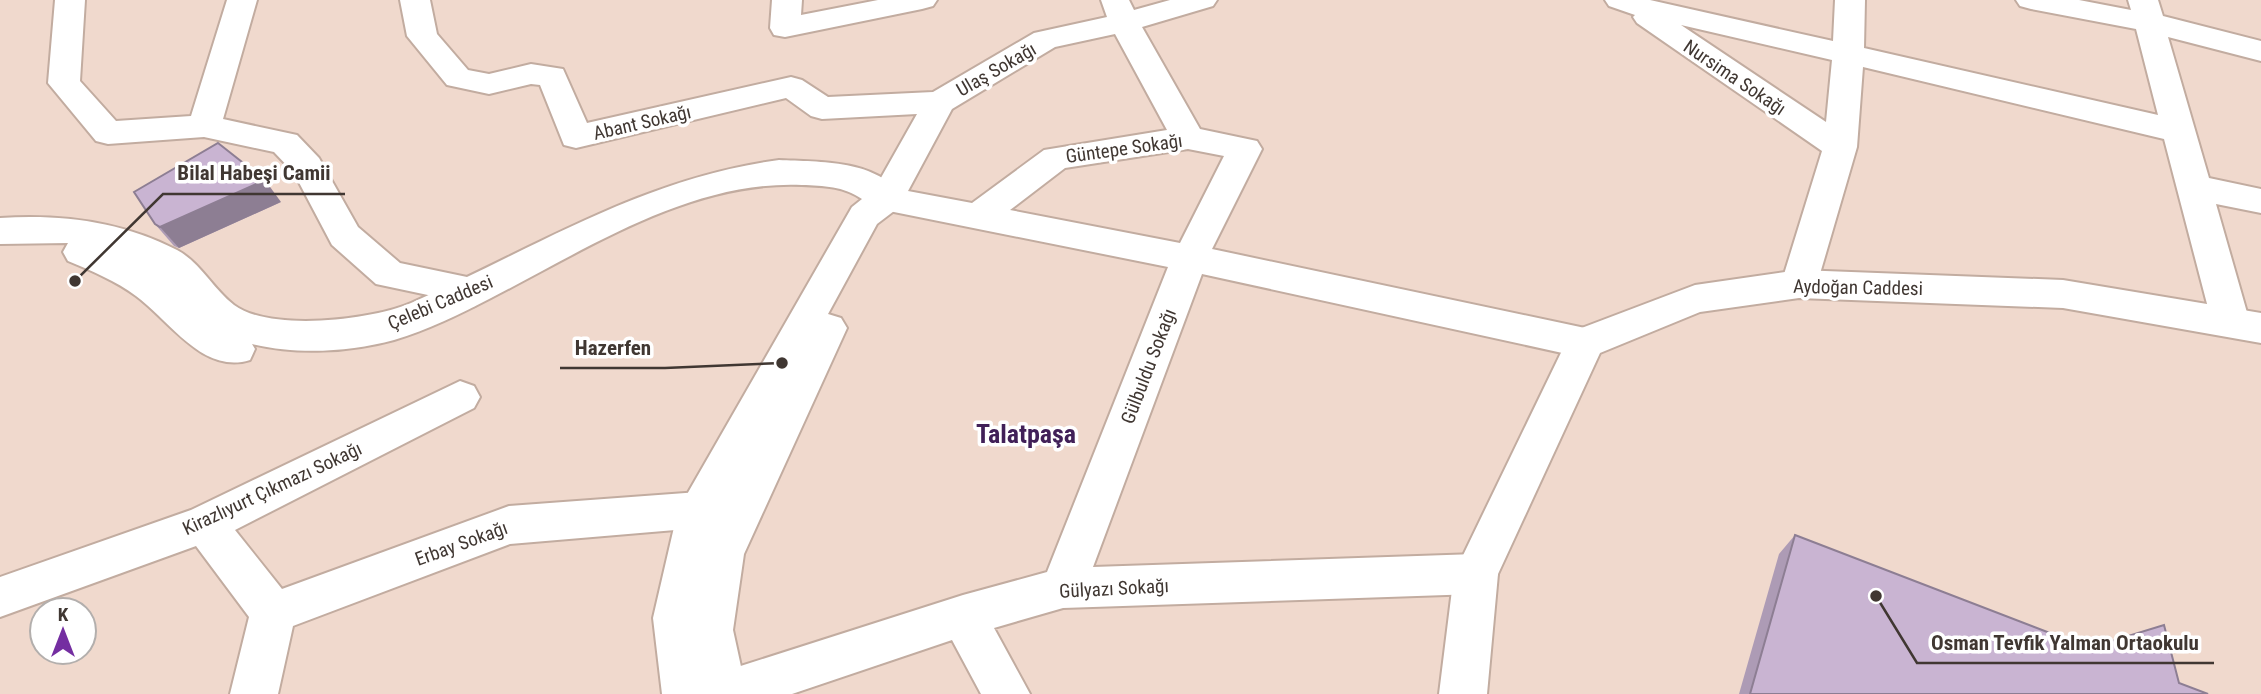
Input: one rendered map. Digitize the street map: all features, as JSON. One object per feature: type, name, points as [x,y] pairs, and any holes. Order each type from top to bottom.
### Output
[{"type":"street","points":[[70,0],[64,83],[107,133],[204,126],[285,143],[307,166],[345,236],[389,274],[454,287],[462,296]]},
{"type":"street","points":[[204,126],[242,0]]},
{"type":"street","name":"Abant Sokağı","points":[[415,0],[422,36],[458,78],[489,84],[531,74],[552,76],[576,137],[791,87],[822,108],[940,102]]},
{"type":"street","points":[[786,14],[922,0]]},
{"type":"street","name":"Ulaş Sokağı","points":[[886,199],[940,102],[1045,40],[1120,11],[1202,0]]},
{"type":"street","points":[[1800,284],[1840,146],[1850,0]]},
{"type":"street","points":[[2031,0],[2145,11],[2261,51]]},
{"type":"street","points":[[1626,3],[2179,131]]},
{"type":"street","name":"Nursima Sokağı","points":[[1626,3],[1840,146]]},
{"type":"street","points":[[1120,11],[1188,138]]},
{"type":"street","points":[[2145,11],[2194,187],[2246,326]]},
{"type":"street","name":"Güntepe Sokağı","points":[[979,216],[1056,158],[1188,138],[1245,149]]},
{"type":"street","name":"Gülbuldu Sokağı","points":[[1063,588],[1190,258],[1245,149]]},
{"type":"street","name":"Çelebi Caddesi","points":[[0,230],[51,227],[89,231],[167,261],[226,319],[258,329],[297,335],[350,335],[395,325],[462,296],[639,210],[709,184],[755,174],[804,172],[858,180],[886,199]]},
{"type":"street","points":[[2194,187],[2261,201]]},
{"type":"street","name":"Çelebi Caddesi","points":[[0,245],[51,244],[84,253],[126,272],[157,292],[201,333],[230,347],[273,356],[326,359],[364,351],[425,329],[722,195],[763,191],[844,199],[886,199]]},
{"type":"street","points":[[724,694],[710,631],[722,554],[886,199]]},
{"type":"street","points":[[686,694],[676,618],[699,510],[864,216],[886,199],[1190,258],[1585,343],[1476,574],[1463,694]]},
{"type":"street","name":"Aydoğan Caddesi","points":[[1585,343],[1695,299],[1800,284],[2063,294],[2246,326]]},
{"type":"street","name":"Kirazlıyurt Çıkmazı Sokağı","points":[[0,597],[205,524],[460,397]]},
{"type":"street","name":"Erbay Sokağı","points":[[273,612],[509,525],[699,510]]},
{"type":"street","points":[[205,524],[273,612],[254,694]]},
{"type":"street","name":"Gülyazı Sokağı","points":[[724,694],[963,616],[1063,588],[1476,574]]},
{"type":"street","points":[[963,616],[1006,694]]},
{"type":"building","points":[[218,143],[265,180],[160,227],[155,224],[134,192]]},
{"type":"building","points":[[1795,535],[2089,648],[2164,625],[2179,683],[2208,694],[1750,694]]},
{"type":"place","name":"Bilal Habeşi Camii","points":[[75,281]]},
{"type":"place","name":"Hazerfen","points":[[782,363]]},
{"type":"place","name":"Osman Tevfik Yalman Ortaokulu","points":[[1876,596]]},
{"type":"district","name":"Talatpaşa","points":[[1026,434]]}]
